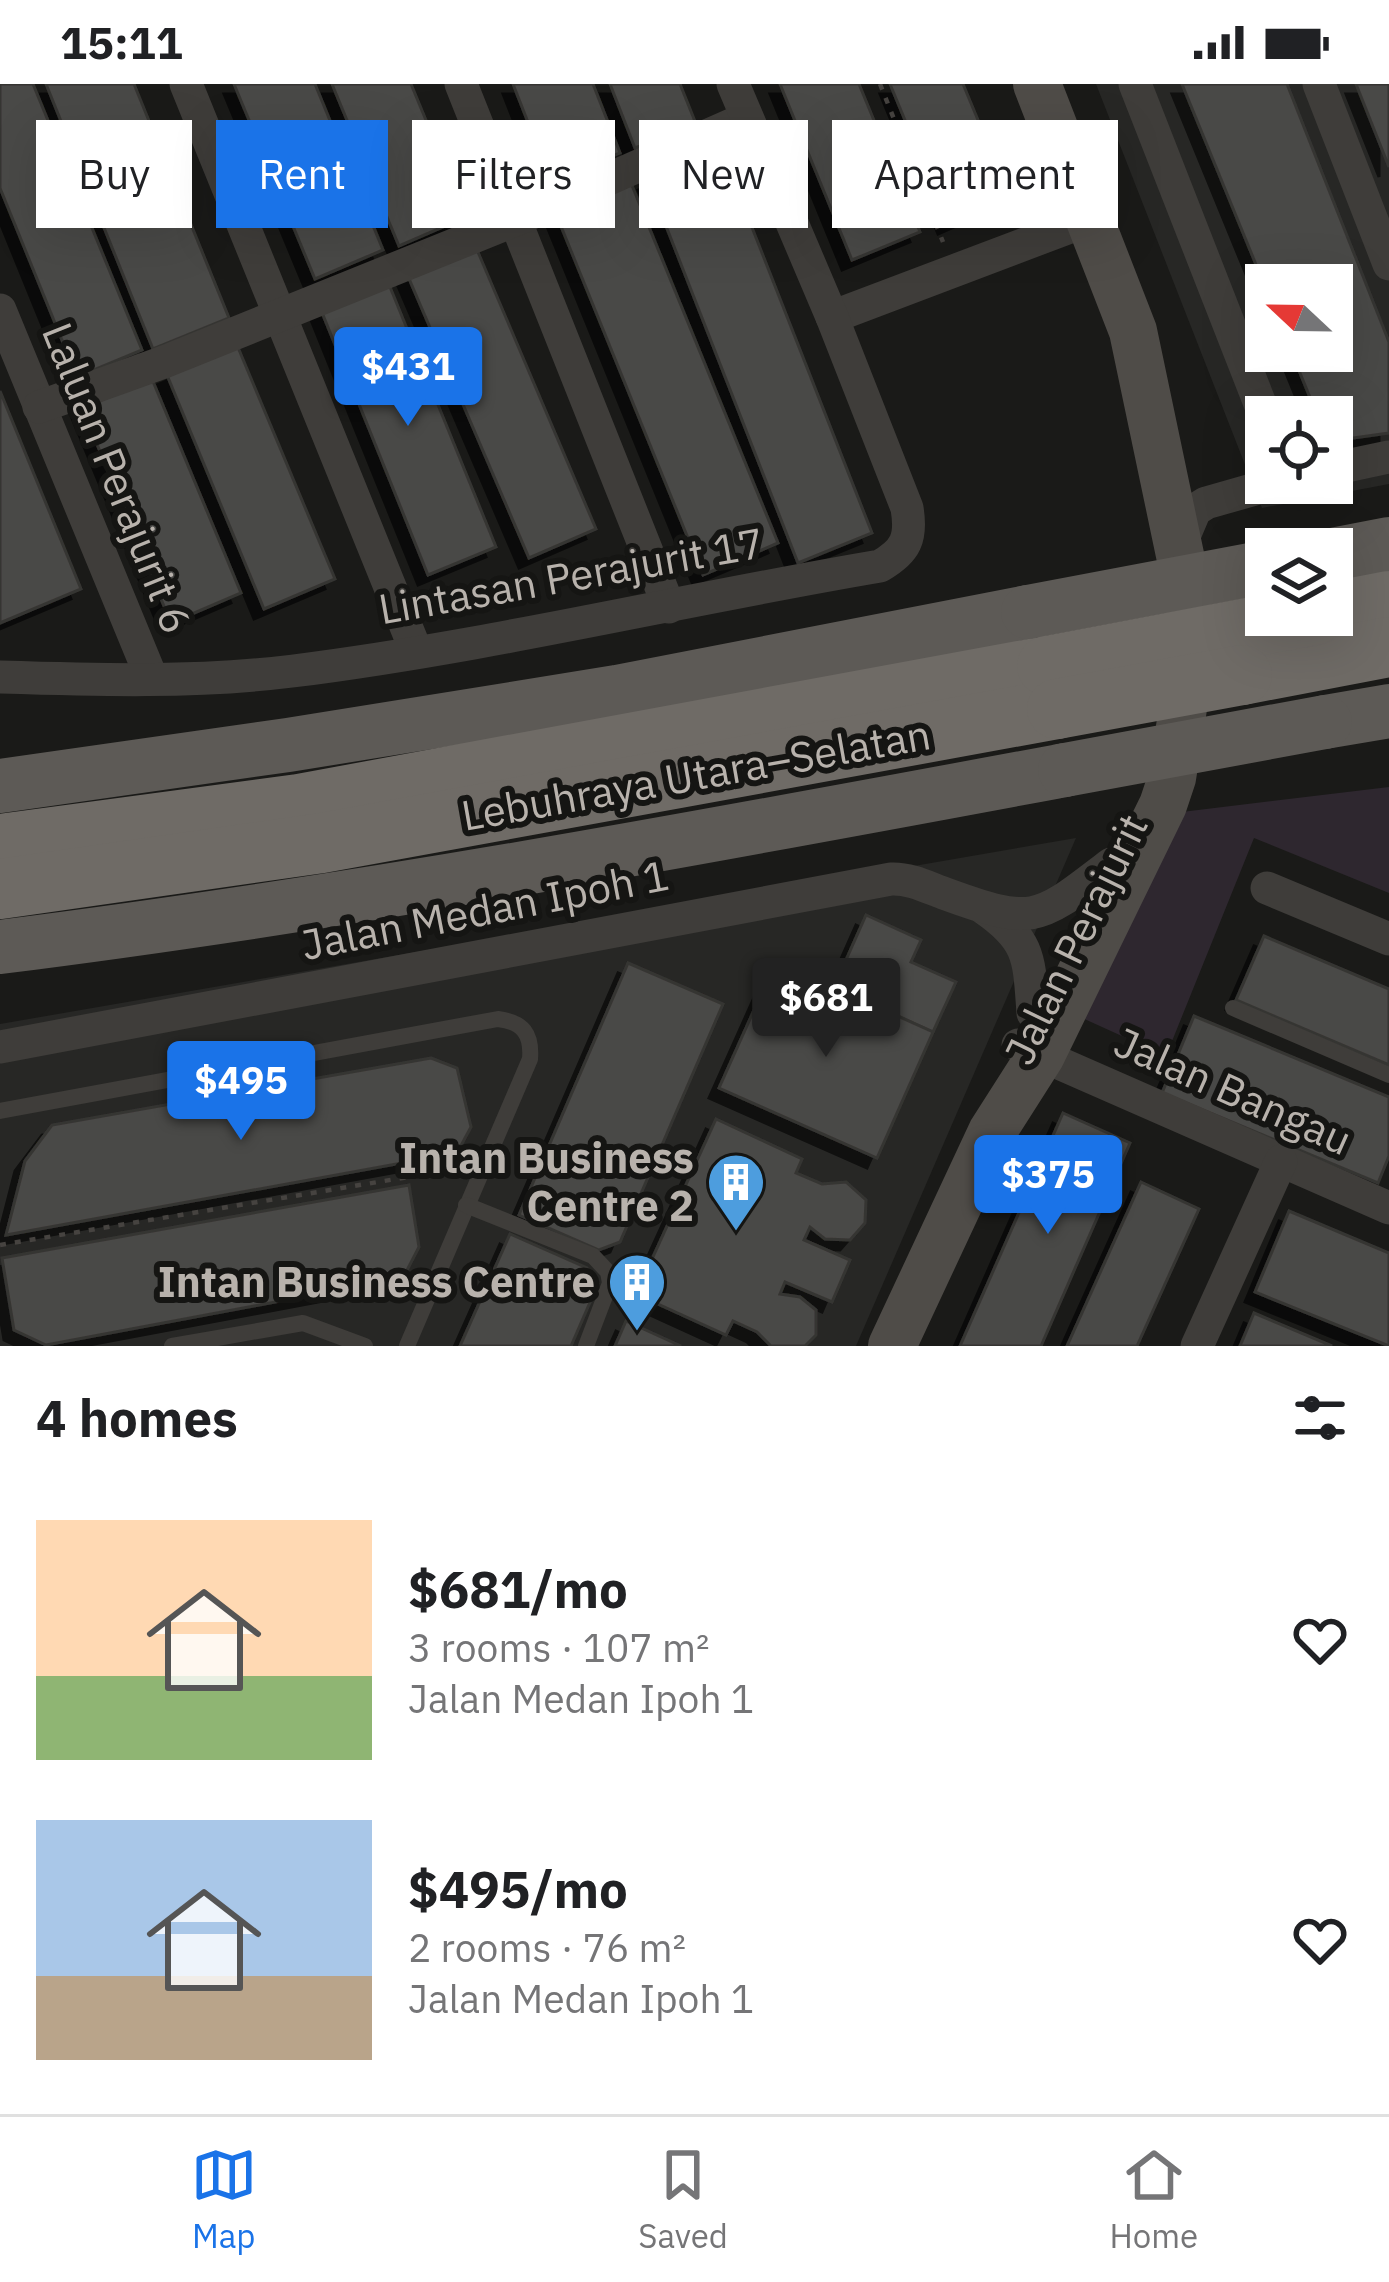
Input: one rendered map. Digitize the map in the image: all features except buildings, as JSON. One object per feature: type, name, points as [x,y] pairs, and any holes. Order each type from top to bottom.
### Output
[{"type":"highway","points":[[1353,608],[1389,602]]},
{"type":"highway","name":"Lebuhraya Utara–Selatan","points":[[0,844],[298,804],[1245,627]]},
{"type":"highway","name":"Lebuhraya Utara–Selatan","points":[[0,889],[322,843],[1044,662],[1242,675],[1389,647]]},
{"type":"main road","points":[[1353,551],[1389,544]]},
{"type":"main road","points":[[0,786],[617,692],[1044,662],[1245,576]]},
{"type":"main road","points":[[0,947],[437,884],[1389,710]]},
{"type":"street","points":[[186,84],[416,651]]},
{"type":"street","points":[[461,84],[476,120]]},
{"type":"street","points":[[733,84],[832,317],[1068,228]]},
{"type":"street","name":"Jalan Perajurit","points":[[1016,84],[1031,120]]},
{"type":"street","name":"Jalan Perajurit","points":[[1031,1038],[1172,778],[1192,652],[1179,548],[1127,313],[1037,84]]},
{"type":"street","points":[[1135,84],[1257,396]]},
{"type":"street","points":[[1319,84],[1389,264]]},
{"type":"street","points":[[615,176],[747,118]]},
{"type":"street","points":[[39,407],[164,362],[495,228]]},
{"type":"street","points":[[522,228],[669,607]]},
{"type":"street","name":"Jalan Perajurit","points":[[892,1346],[1155,774],[1172,661],[1140,464],[1112,339],[1077,228]]},
{"type":"street","name":"Laluan Perajurit 6","points":[[0,310],[152,680]]},
{"type":"street","name":"Lintasan Perajurit 17","points":[[0,677],[152,680],[291,671],[880,566],[901,554],[911,533],[907,508],[832,317]]},
{"type":"street","points":[[1353,465],[1389,457]]},
{"type":"street","points":[[1162,460],[1204,484],[1245,481]]},
{"type":"street","points":[[1179,548],[1195,510],[1245,493]]},
{"type":"street","name":"Jalan Medan Ipoh 1","points":[[0,1047],[891,879],[903,879],[983,908],[1030,916],[1046,911],[1111,864]]},
{"type":"street","points":[[1267,888],[1389,939]]},
{"type":"street","name":"Jalan Medan Ipoh 1","points":[[983,908],[1009,926],[1026,949],[1031,1038]]},
{"type":"street","name":"Jalan Bangau","points":[[1031,1038],[1281,1161],[1389,1208]]},
{"type":"street","points":[[1197,1346],[1281,1161]]},
{"type":"lane","points":[[1233,1009],[1389,1076]]},
{"type":"lane","points":[[0,1111],[498,1019],[513,1021],[526,1030],[530,1059],[407,1346]]},
{"type":"lane","points":[[466,1204],[602,1264],[610,1283],[586,1346]]},
{"type":"lane","points":[[172,1346],[303,1323],[365,1346]]},
{"type":"path","points":[[880,84],[954,270]]},
{"type":"path","points":[[0,1245],[484,1164]]},
{"type":"shaded area","points":[[1096,84],[1389,84],[1389,484],[1353,491],[1353,396],[1245,396],[1245,465],[1118,140],[1118,120],[1110,120]]},
{"type":"shaded area","points":[[1389,787],[1389,893],[1254,838],[1166,1056],[1080,1017],[1157,815]]},
{"type":"shaded area","points":[[1076,838],[856,1346],[0,1346],[0,1024]]},
{"type":"place","name":"Intan Business Centre 2","points":[[736,1233]]},
{"type":"place","name":"Intan Business Centre","points":[[637,1333]]}]
